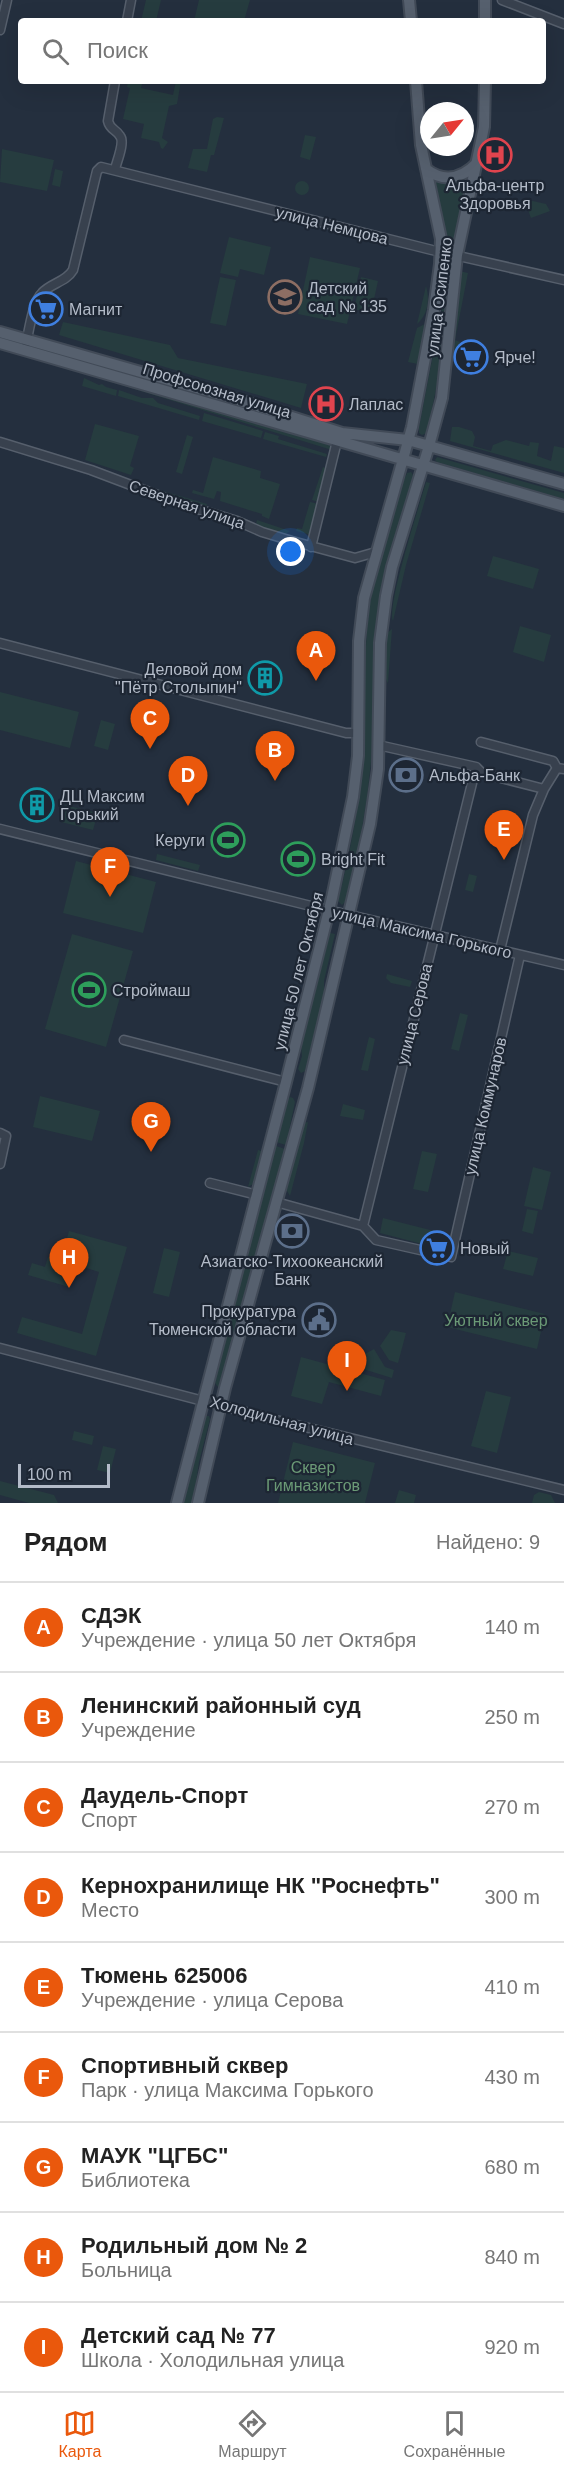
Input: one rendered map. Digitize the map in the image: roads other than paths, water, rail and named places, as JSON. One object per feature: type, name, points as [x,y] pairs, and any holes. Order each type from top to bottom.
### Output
[{"type":"main road","points":[[409,0],[411,18]]},
{"type":"main road","points":[[485,0],[485,18]]},
{"type":"main road","name":"улица 50 лет Октября","points":[[177,1503],[329,911],[353,797],[358,733],[359,642],[364,598],[404,460],[434,310],[441,252],[439,230],[422,145],[416,84]]},
{"type":"main road","name":"улица Осипенко","points":[[429,446],[442,398],[457,255],[484,127],[485,84]]},
{"type":"main road","points":[[426,169],[440,178],[453,178],[467,172],[478,161]]},
{"type":"main road","name":"Профсоюзная улица","points":[[0,332],[25,344],[337,441],[564,506]]},
{"type":"main road","name":"Профсоюзная улица","points":[[0,343],[25,344],[342,433],[408,440],[564,484]]},
{"type":"main road","points":[[198,1503],[222,1405],[308,1088],[370,824],[378,769],[380,643],[386,596],[392,567],[429,446]]},
{"type":"main road","points":[[286,1082],[308,1088]]},
{"type":"street","points":[[0,30],[7,0]]},
{"type":"street","points":[[128,18],[131,0]]},
{"type":"street","points":[[502,0],[563,21]]},
{"type":"street","points":[[114,84],[108,121],[110,127],[120,134],[122,140],[115,170]]},
{"type":"street","name":"улица Немцова","points":[[25,344],[40,294],[67,278],[73,270],[97,171],[101,167],[441,252],[564,280]]},
{"type":"street","points":[[311,547],[337,441]]},
{"type":"street","name":"Северная улица","points":[[0,442],[91,470],[181,504],[237,520],[262,532],[311,547],[356,558],[376,552]]},
{"type":"street","points":[[0,644],[329,728],[358,733]]},
{"type":"street","points":[[482,742],[553,761],[560,768],[544,789],[533,815],[500,950]]},
{"type":"street","points":[[378,745],[476,767],[482,773],[544,789]]},
{"type":"street","name":"улица Серова","points":[[363,1226],[476,767]]},
{"type":"street","name":"улица Максима Горького","points":[[0,829],[329,911],[564,965]]},
{"type":"street","name":"улица Коммунаров","points":[[363,1226],[375,1239],[451,1257],[520,955]]},
{"type":"street","points":[[124,1041],[286,1082]]},
{"type":"street","points":[[0,1164],[3,1134]]},
{"type":"street","points":[[210,1183],[257,1195]]},
{"type":"street","points":[[276,1202],[363,1226]]},
{"type":"street","name":"Холодильная улица","points":[[0,1348],[564,1490]]},
{"type":"place","name":"Альфа-центр Здоровья","points":[[495,155]]},
{"type":"place","name":"Детский сад № 135","points":[[285,297]]},
{"type":"place","name":"Магнит","points":[[46,309]]},
{"type":"place","name":"Ярче!","points":[[471,357]]},
{"type":"place","name":"Лаплас","points":[[326,404]]},
{"type":"place","name":"Деловой дом \"Пётр Столыпин\"","points":[[265,678]]},
{"type":"place","name":"СДЭК","points":[[316,681]]},
{"type":"place","name":"Даудель-Спорт","points":[[150,749]]},
{"type":"place","name":"Альфа-Банк","points":[[406,775]]},
{"type":"place","name":"Ленинский районный суд","points":[[275,781]]},
{"type":"place","name":"ДЦ Максим Горький","points":[[37,805]]},
{"type":"place","name":"Кернохранилище НК \"Роснефть\"","points":[[188,806]]},
{"type":"place","name":"Керуги","points":[[228,840]]},
{"type":"place","name":"Bright Fit","points":[[298,859]]},
{"type":"place","name":"Тюмень 625006","points":[[504,860]]},
{"type":"place","name":"Спортивный сквер","points":[[110,897]]},
{"type":"place","name":"Строймаш","points":[[89,990]]},
{"type":"place","name":"МАУК \"ЦГБС\"","points":[[151,1152]]},
{"type":"place","name":"Азиатско-Тихоокеанский Банк","points":[[292,1231]]},
{"type":"place","name":"Новый","points":[[437,1248]]},
{"type":"place","name":"Родильный дом № 2","points":[[69,1288]]},
{"type":"place","name":"Прокуратура Тюменской области","points":[[319,1320]]},
{"type":"place","name":"Детский сад № 77","points":[[347,1391]]},
{"type":"park label","name":"Уютный сквер","points":[[496,1320]]},
{"type":"park label","name":"Сквер Гимназистов","points":[[313,1476]]}]
